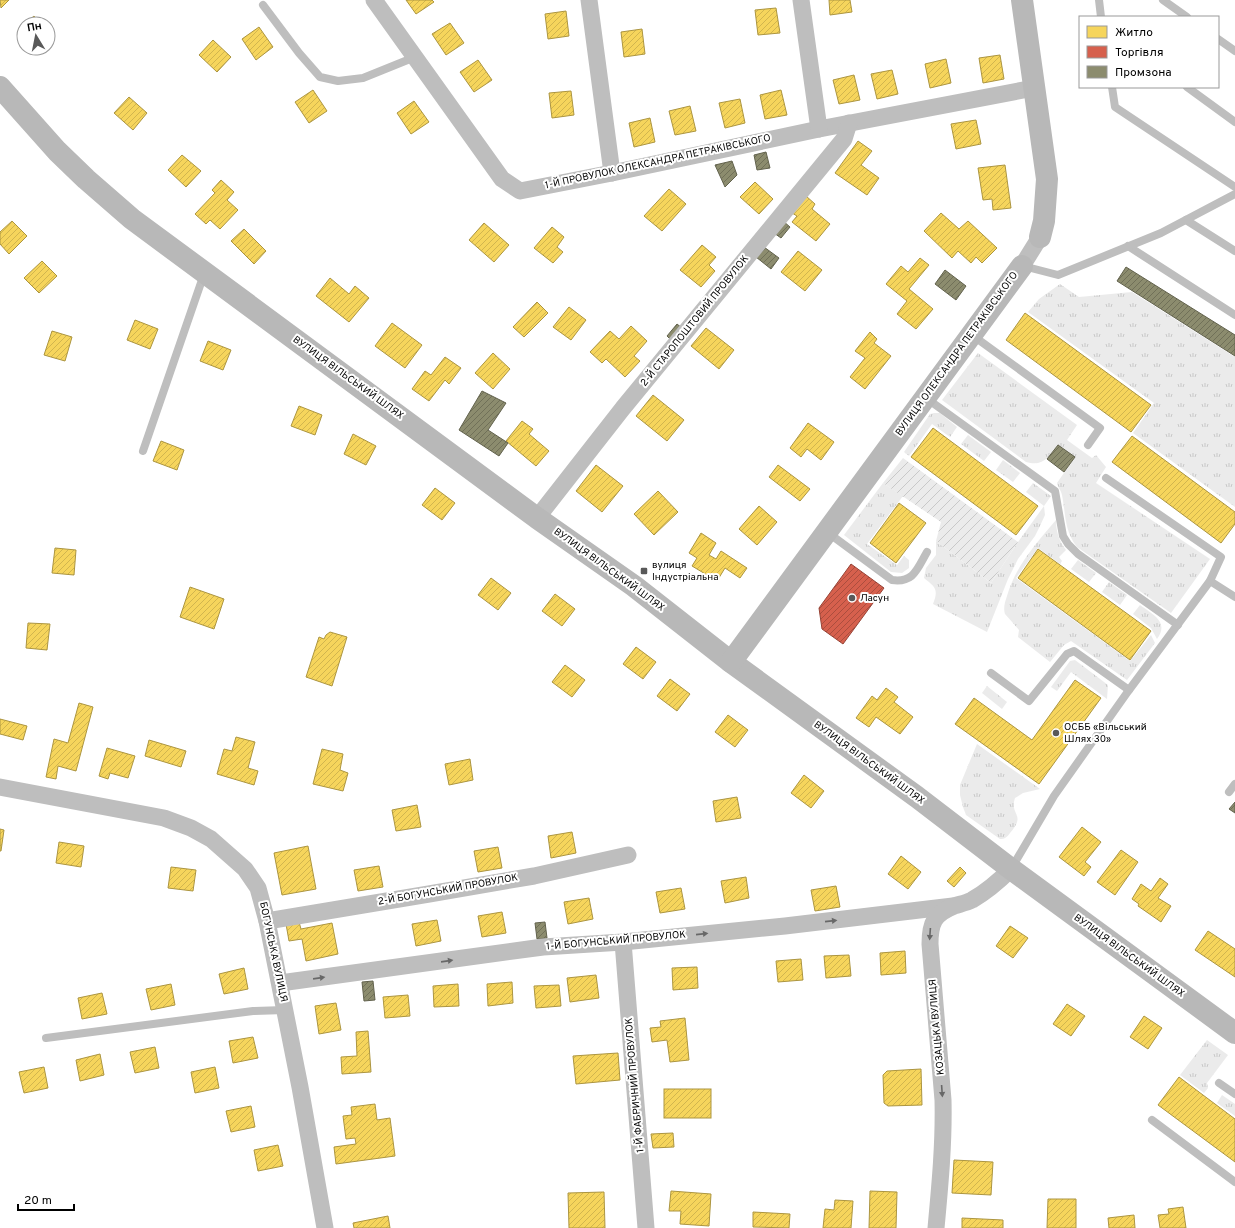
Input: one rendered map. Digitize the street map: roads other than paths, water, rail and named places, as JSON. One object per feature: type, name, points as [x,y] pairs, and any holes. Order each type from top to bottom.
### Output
[{"type":"street","name":"1-Й ПРОВУЛОК ОЛЕКСАНДРА ПЕТРАКІВСЬКОГО","points":[[374,0],[502,179],[520,191],[818,129],[1034,88]]},
{"type":"street","points":[[589,0],[612,173]]},
{"type":"street","points":[[801,0],[818,129]]},
{"type":"street","name":"ВУЛИЦЯ ОЛЕКСАНДРА ПЕТРАКІВСЬКОГО","points":[[731,662],[1022,266],[1040,237],[1044,221],[1047,180],[1022,0]]},
{"type":"street","name":"ВУЛИЦЯ ВІЛЬСЬКИЙ ШЛЯХ","points":[[0,87],[57,151],[86,180],[132,219],[538,518],[634,586],[731,662],[916,797],[1011,870],[1235,1033]]},
{"type":"street","name":"2-Й СТАРОПОШТОВИЙ ПРОВУЛОК","points":[[538,518],[623,408],[844,139],[849,123]]},
{"type":"street","name":"БОГУНСЬКА ВУЛИЦЯ","points":[[0,787],[164,818],[191,828],[210,839],[245,869],[258,888],[267,921],[300,1087],[325,1228]]},
{"type":"street","name":"2-Й БОГУНСЬКИЙ ПРОВУЛОК","points":[[267,921],[526,877],[628,855]]},
{"type":"street","name":"КОЗАЦЬКА ВУЛИЦЯ","points":[[936,1228],[942,1163],[943,1116],[930,930],[933,921],[939,914],[953,906],[970,901],[1011,870]]},
{"type":"street","name":"1-Й БОГУНСЬКИЙ ПРОВУЛОК","points":[[280,983],[544,948],[623,942],[793,925],[953,906]]},
{"type":"street","name":"1-Й ФАБРИЧНИЙ ПРОВУЛОК","points":[[623,942],[646,1228]]},
{"type":"lane","points":[[1099,0],[1102,16]]},
{"type":"lane","points":[[1163,0],[1186,16]]},
{"type":"lane","points":[[263,5],[299,53],[320,77],[338,81],[364,78],[415,57]]},
{"type":"lane","points":[[1219,40],[1235,51]]},
{"type":"lane","points":[[1112,88],[1115,107],[1235,187]]},
{"type":"lane","points":[[1188,88],[1235,122]]},
{"type":"lane","points":[[1022,266],[1058,276],[1161,233],[1235,194]]},
{"type":"lane","points":[[1186,220],[1235,251]]},
{"type":"lane","points":[[1128,246],[1235,315]]},
{"type":"lane","points":[[142,451],[204,273]]},
{"type":"lane","points":[[971,334],[1100,428],[1088,445]]},
{"type":"lane","points":[[925,397],[1055,491],[1063,536],[1068,544],[1078,554],[1178,625]]},
{"type":"lane","points":[[1011,870],[1054,796],[1129,690],[1210,581],[1221,557],[1106,478]]},
{"type":"lane","points":[[827,531],[892,580],[906,580],[913,576],[927,552]]},
{"type":"lane","points":[[1210,581],[1235,598]]},
{"type":"lane","points":[[991,673],[1029,701],[1067,654],[1074,651],[1129,690]]},
{"type":"lane","points":[[1229,792],[1235,784]]},
{"type":"lane","points":[[46,1038],[253,1011],[285,1010]]},
{"type":"lane","points":[[1219,1083],[1235,1094]]},
{"type":"lane","points":[[1152,1120],[1235,1182]]},
{"type":"place","name":"вулиця Індустріальна","points":[[644,571]]},
{"type":"place","name":"Ласун","points":[[852,598]]},
{"type":"place","name":"ОСББ «Вільський Шлях 30»","points":[[1056,733]]}]
